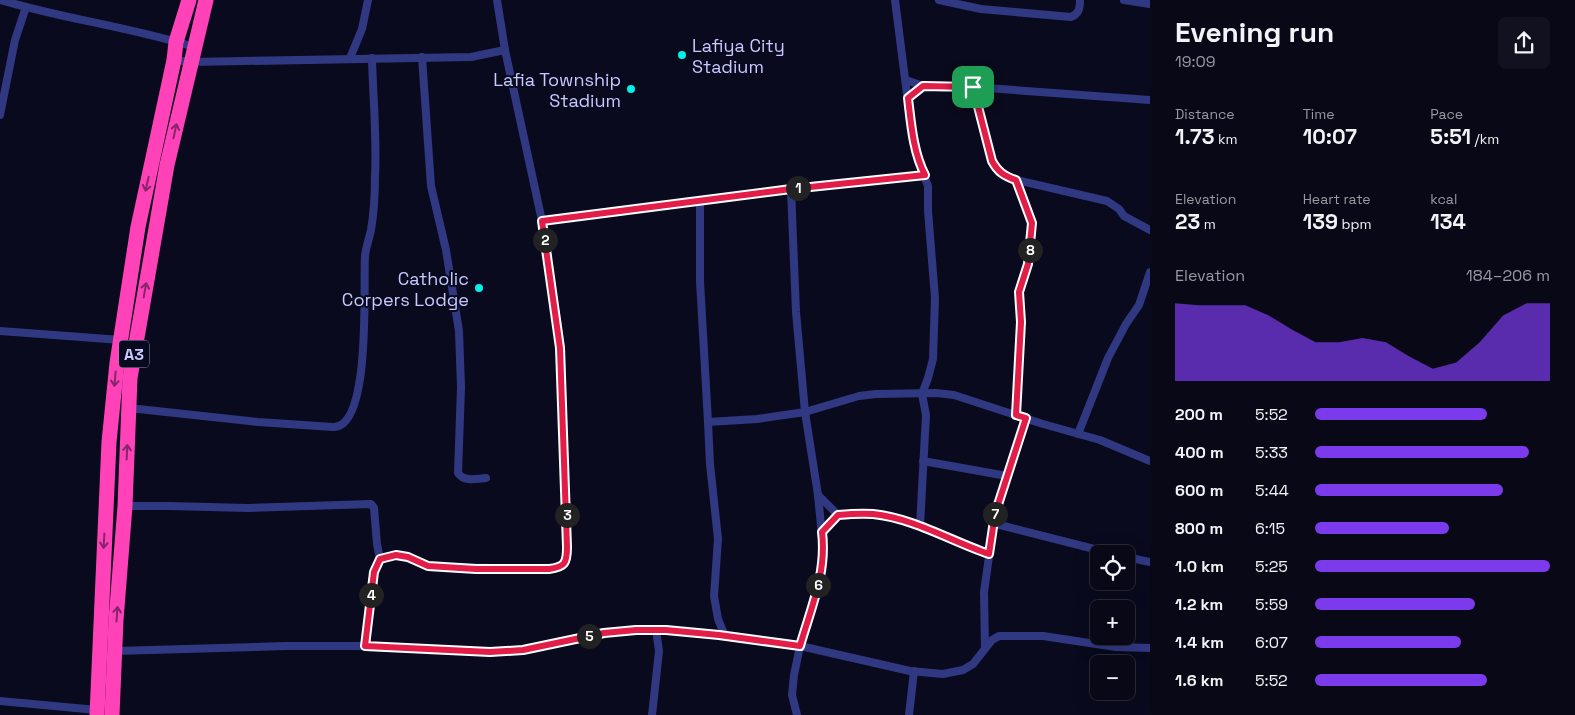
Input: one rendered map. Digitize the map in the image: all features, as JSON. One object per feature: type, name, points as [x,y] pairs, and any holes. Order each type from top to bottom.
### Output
[{"type":"highway","name":"A3","points":[[97,712],[109,442],[117,363],[138,227],[174,60],[176,42],[189,0]]},
{"type":"highway","name":"A3","points":[[112,715],[125,506],[130,378],[167,166],[206,0]]},
{"type":"street","points":[[1,0],[26,8],[107,24],[176,42],[192,55]]},
{"type":"street","points":[[350,58],[362,28],[368,0]]},
{"type":"street","points":[[380,559],[396,555],[408,557],[428,566],[476,569],[549,569],[557,568],[564,563],[567,556],[560,348],[542,221],[497,0]]},
{"type":"street","points":[[896,0],[910,118],[920,164],[928,186],[934,288],[933,359],[922,394],[926,415],[920,526]]},
{"type":"street","points":[[939,0],[981,9],[1071,17],[1076,15],[1080,9],[1080,0]]},
{"type":"street","points":[[1124,0],[1150,4]]},
{"type":"street","points":[[0,115],[15,40],[26,8]]},
{"type":"street","points":[[174,60],[192,55],[350,58],[471,56],[506,50]]},
{"type":"street","points":[[422,57],[431,186],[446,250],[459,330],[461,387],[458,473],[462,478],[467,479],[486,478]]},
{"type":"street","points":[[129,408],[258,422],[333,427],[342,426],[345,423],[354,406],[364,342],[365,258],[376,174],[372,58]]},
{"type":"street","points":[[906,80],[923,86],[973,87],[1150,100]]},
{"type":"street","points":[[908,98],[923,86]]},
{"type":"street","points":[[973,87],[992,161],[1002,175],[1106,201],[1120,210],[1124,216],[1150,230]]},
{"type":"street","points":[[542,221],[791,189],[925,175]]},
{"type":"street","points":[[1016,180],[1032,223],[1028,264],[1019,292],[1021,322],[1016,415]]},
{"type":"street","points":[[791,189],[796,312],[805,412],[818,495],[824,556],[822,574],[800,646],[792,694],[797,715]]},
{"type":"street","points":[[700,201],[700,281],[710,464],[718,539],[714,596],[718,619],[725,636]]},
{"type":"street","points":[[1078,434],[1108,358],[1126,324],[1139,305],[1150,272]]},
{"type":"street","points":[[0,331],[121,340]]},
{"type":"street","points":[[708,422],[757,420],[805,412],[859,396],[876,394],[954,394],[1129,451],[1150,461]]},
{"type":"street","points":[[985,648],[984,592],[995,514],[1026,418]]},
{"type":"street","points":[[923,462],[1007,476]]},
{"type":"street","points":[[818,495],[838,515]]},
{"type":"street","points":[[125,506],[248,508],[371,504],[374,508],[380,559],[374,572],[365,646]]},
{"type":"street","points":[[822,532],[838,515],[874,514],[920,526],[962,545],[989,554]]},
{"type":"street","points":[[995,522],[1090,548]]},
{"type":"street","points":[[1135,559],[1150,562]]},
{"type":"street","points":[[652,715],[659,651],[656,630]]},
{"type":"street","points":[[115,651],[286,646],[365,646],[490,652],[523,650],[604,633],[656,630],[725,636],[800,646],[914,672],[944,674],[963,670],[973,664],[992,640],[998,636],[1059,637],[1116,647],[1150,648]]},
{"type":"street","points":[[909,715],[914,672]]},
{"type":"street","points":[[0,701],[97,712]]},
{"type":"place","name":"Lafiya City Stadium","points":[[682,55]]},
{"type":"place","name":"Lafia Township Stadium","points":[[631,89]]},
{"type":"place","name":"Catholic Corpers Lodge","points":[[479,288]]},
{"type":"route","points":[[923,86],[973,87],[992,161],[1002,175],[1016,180],[1032,223],[1028,264],[1019,292],[1021,322],[1016,415],[1026,418],[995,514],[989,554],[962,545],[920,526],[874,514],[838,515],[822,532],[824,556],[822,574],[800,646],[719,635],[666,630],[636,630],[604,633],[523,650],[490,652],[365,646],[374,572],[377,562],[384,557],[396,555],[408,557],[428,566],[476,569],[549,569],[561,566],[567,556],[560,348],[542,221],[791,189],[925,175],[920,164],[910,118],[908,98],[923,86]]}]
